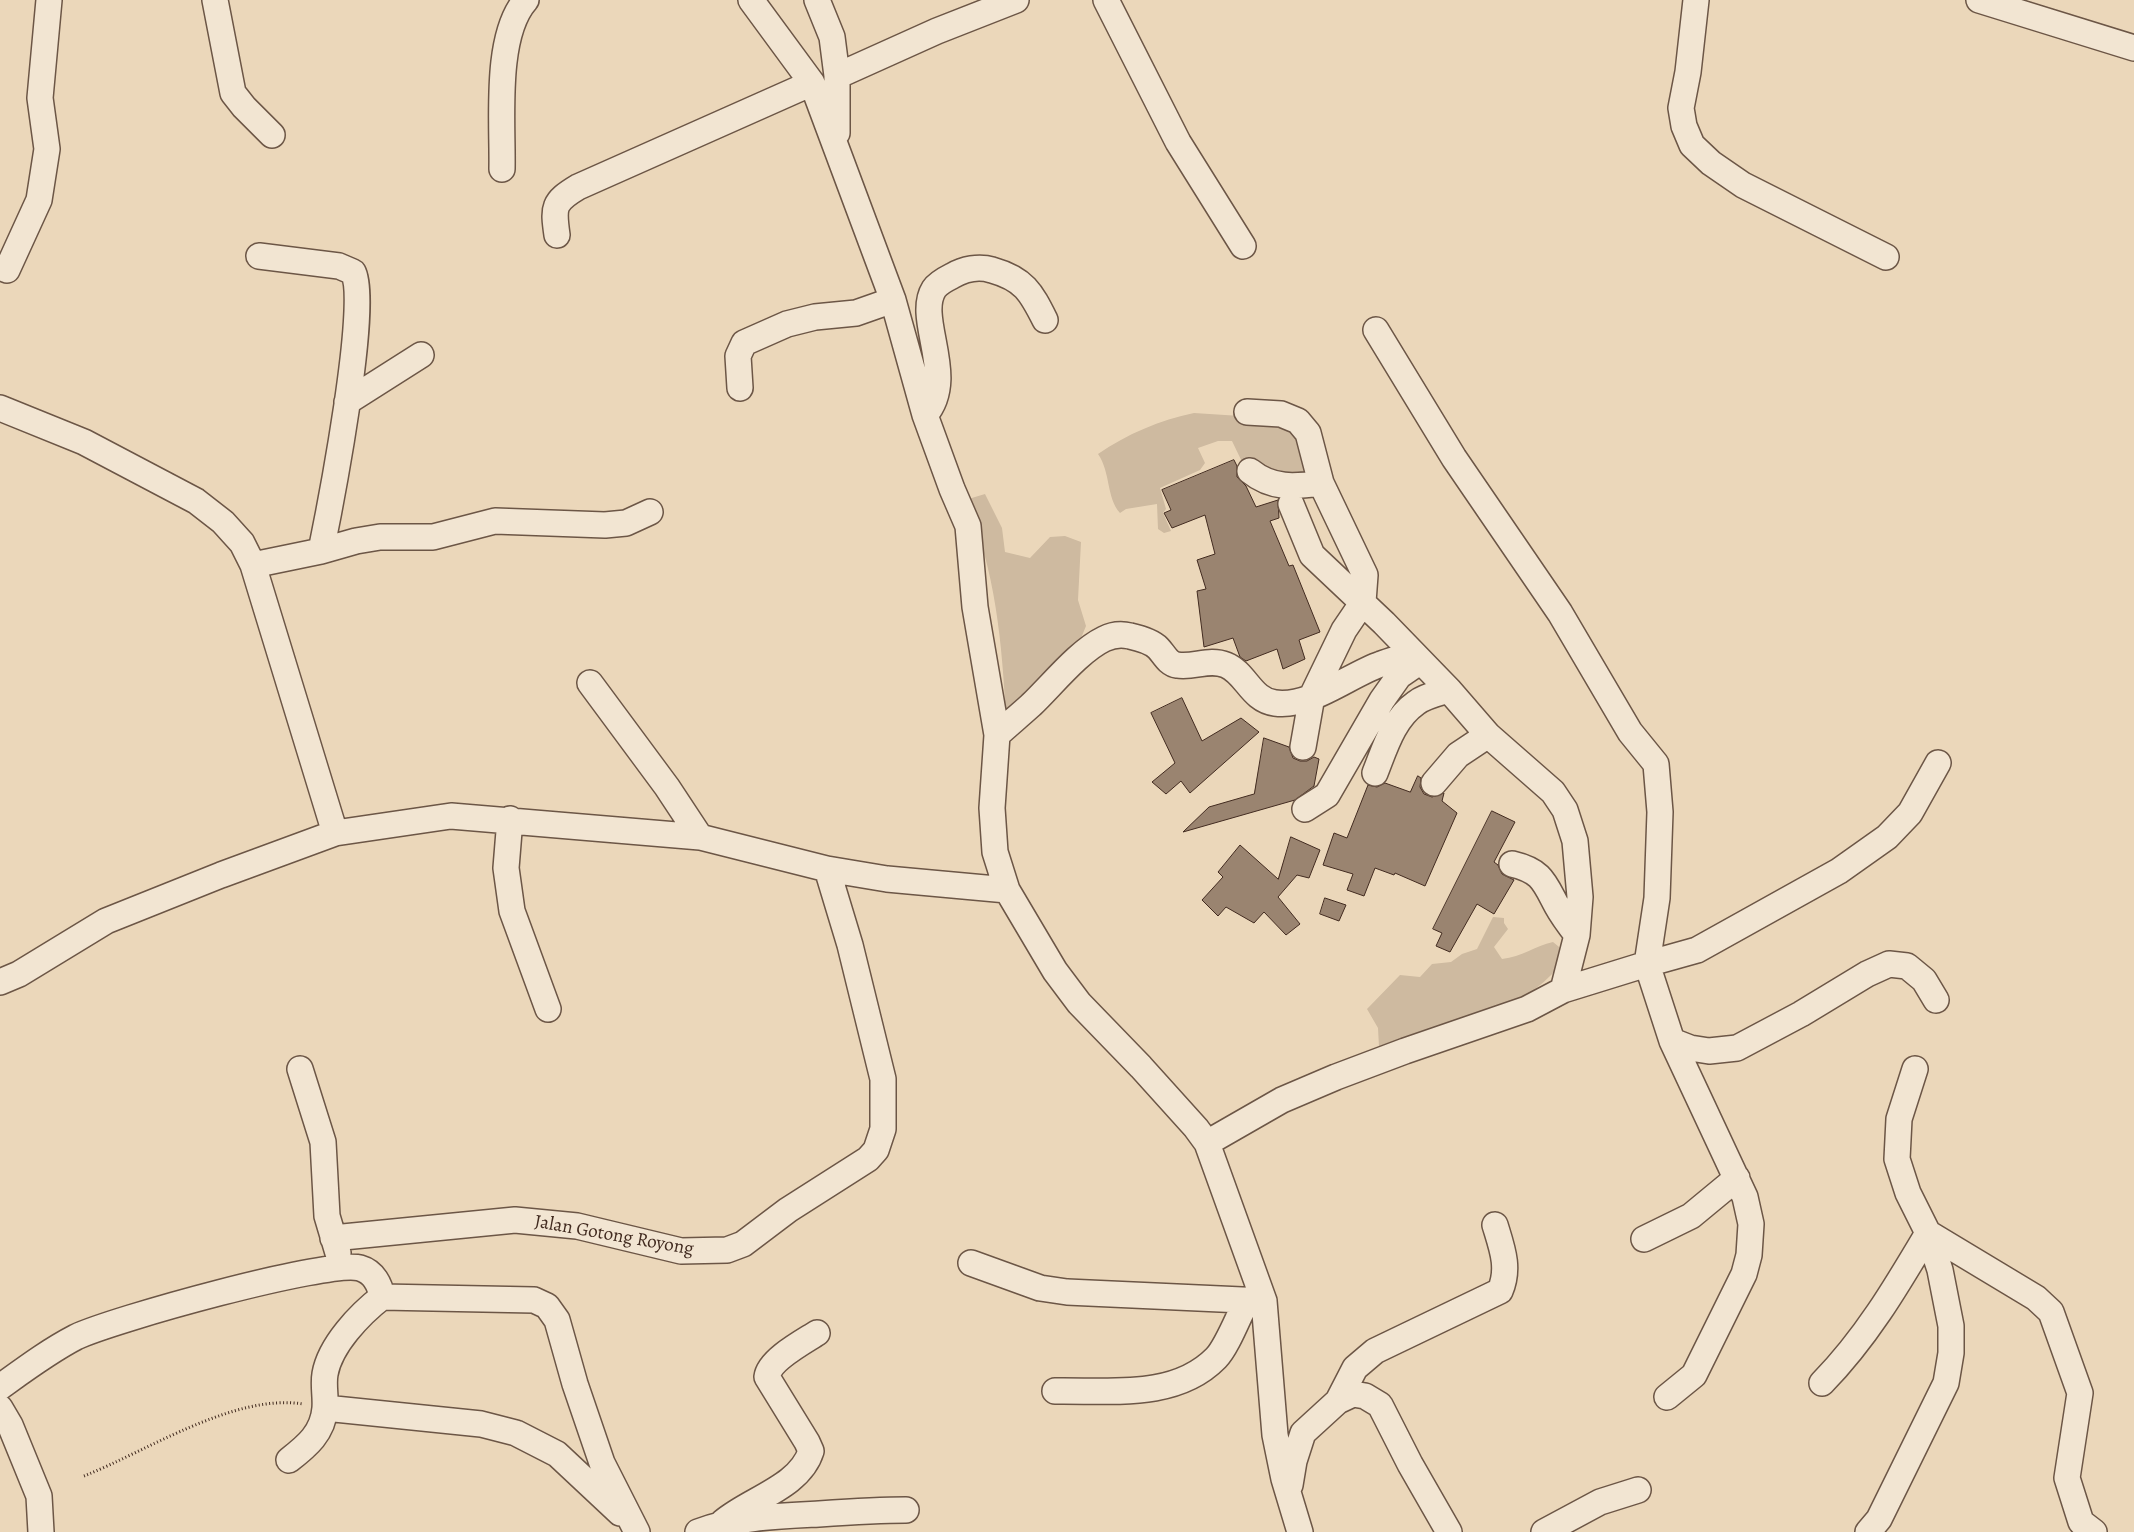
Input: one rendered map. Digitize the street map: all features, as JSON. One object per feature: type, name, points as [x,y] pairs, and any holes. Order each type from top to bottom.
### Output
[{"type":"street","points":[[7,270],[39,200],[47,149],[40,98],[49,0]]},
{"type":"street","points":[[215,0],[234,93],[244,107],[272,135]]},
{"type":"street","points":[[502,169],[504,62],[513,18],[526,0]]},
{"type":"street","points":[[751,0],[812,83],[893,300],[926,415],[952,489],[968,526],[975,607],[997,735],[992,808],[995,852],[1007,890],[1055,971],[1079,1003],[1196,1128],[1206,1144],[1255,1300],[1275,1436],[1288,1493],[1300,1532]]},
{"type":"street","points":[[817,0],[832,37],[837,76],[836,145]]},
{"type":"street","points":[[837,76],[937,31],[1016,0]]},
{"type":"street","points":[[1106,0],[1178,142],[1243,246]]},
{"type":"street","points":[[1696,0],[1688,72],[1681,108],[1684,126],[1692,145],[1712,163],[1743,185],[1886,257]]},
{"type":"street","points":[[1979,0],[2134,48]]},
{"type":"street","points":[[558,236],[555,207],[562,196],[812,83]]},
{"type":"street","points":[[259,256],[339,266],[353,272],[358,292],[358,315],[346,402],[321,551]]},
{"type":"street","points":[[926,415],[933,406],[938,389],[930,304],[935,287],[941,282],[960,271],[983,267],[1003,273],[1022,283],[1030,291],[1045,320]]},
{"type":"street","points":[[740,388],[738,356],[744,343],[787,324],[815,317],[856,313],[893,300]]},
{"type":"street","points":[[1376,330],[1454,458],[1560,613],[1630,732],[1656,764],[1660,812],[1657,898],[1647,964],[1672,1041],[1737,1178],[1745,1197],[1751,1224],[1749,1255],[1744,1274],[1694,1375],[1667,1397]]},
{"type":"street","points":[[346,402],[421,355]]},
{"type":"street","points":[[0,408],[84,442],[196,501],[223,522],[242,543],[253,565],[336,833]]},
{"type":"street","points":[[1247,412],[1281,414],[1298,421],[1308,433],[1321,483],[1365,575],[1363,602],[1344,630],[1312,696],[1303,747]]},
{"type":"street","points":[[1250,471],[1272,484],[1297,487],[1321,483]]},
{"type":"street","points":[[1290,504],[1312,555],[1363,602],[1418,658],[1488,735],[1535,774],[1553,792],[1565,810],[1575,841],[1580,888],[1577,935],[1563,990]]},
{"type":"street","points":[[253,565],[321,551],[356,541],[380,537],[433,537],[495,521],[605,525],[626,523],[650,512]]},
{"type":"street","points":[[997,735],[1031,705],[1070,665],[1104,639],[1117,635],[1138,638],[1157,646],[1171,663],[1178,666],[1214,661],[1226,665],[1235,670],[1252,692],[1262,699],[1276,704],[1298,701],[1312,696],[1380,664],[1418,658]]},
{"type":"street","points":[[1305,809],[1327,794],[1382,700],[1399,676],[1415,665],[1418,658]]},
{"type":"street","points":[[590,683],[667,787],[700,837]]},
{"type":"street","points":[[1375,773],[1390,736],[1399,720],[1417,702],[1449,690]]},
{"type":"street","points":[[1434,782],[1458,755],[1488,735]]},
{"type":"street","points":[[1206,1144],[1282,1100],[1404,1050],[1527,1009],[1563,990],[1697,950],[1839,871],[1887,838],[1910,813],[1938,763]]},
{"type":"street","points":[[0,982],[19,974],[106,921],[144,904],[336,833],[450,816],[510,819],[700,837],[827,869],[887,879],[1007,890]]},
{"type":"street","points":[[510,819],[506,868],[512,911],[548,1009]]},
{"type":"street","points":[[1512,864],[1526,867],[1548,885],[1558,907],[1577,935]]},
{"type":"street","name":"Jalan Gotong Royong","points":[[333,1238],[515,1220],[577,1226],[681,1251],[727,1250],[743,1244],[788,1210],[868,1159],[876,1150],[882,1129],[883,1079],[852,955],[827,869]]},
{"type":"street","points":[[1672,1041],[1690,1048],[1709,1051],[1738,1048],[1801,1014],[1867,974],[1888,964],[1908,966],[1924,980],[1936,1000]]},
{"type":"street","points":[[300,1069],[323,1142],[327,1216],[343,1267]]},
{"type":"street","points":[[1868,1532],[1879,1519],[1946,1382],[1951,1353],[1951,1326],[1940,1270],[1928,1232],[1908,1193],[1897,1159],[1899,1119],[1915,1069]]},
{"type":"street","points":[[1644,1239],[1690,1216],[1737,1178]]},
{"type":"street","points":[[1338,1401],[1355,1368],[1375,1352],[1500,1291],[1505,1280],[1506,1262],[1495,1225]]},
{"type":"street","points":[[1822,1383],[1860,1341],[1883,1308],[1928,1232]]},
{"type":"street","points":[[1928,1232],[2036,1298],[2051,1312],[2080,1393],[2067,1478],[2081,1522],[2094,1532]]},
{"type":"street","points":[[971,1263],[1040,1288],[1067,1292],[1255,1300]]},
{"type":"street","points":[[0,1387],[38,1359],[77,1337],[105,1325],[238,1289],[343,1267],[362,1269],[370,1274],[376,1280],[382,1297]]},
{"type":"street","points":[[290,1460],[318,1434],[325,1408],[325,1373],[330,1359],[348,1329],[367,1309],[382,1297],[534,1300],[547,1306],[557,1320],[575,1384],[602,1464],[636,1529]]},
{"type":"street","points":[[1055,1391],[1156,1388],[1178,1384],[1199,1373],[1218,1357],[1255,1300]]},
{"type":"street","points":[[723,1522],[736,1511],[792,1480],[806,1465],[811,1451],[767,1377],[773,1364],[817,1333]]},
{"type":"street","points":[[1288,1493],[1294,1461],[1303,1433],[1338,1401],[1353,1394],[1365,1396],[1380,1406],[1410,1464],[1449,1532]]},
{"type":"street","points":[[0,1408],[10,1425],[39,1496],[41,1532]]},
{"type":"street","points":[[325,1408],[482,1424],[516,1433],[557,1454],[636,1529]]},
{"type":"street","points":[[1544,1532],[1600,1502],[1638,1490]]},
{"type":"street","points":[[698,1532],[723,1522],[852,1510],[906,1510]]},
{"type":"path","points":[[84,1476],[228,1413],[286,1402],[325,1408]]},
{"type":"shaded area","points":[[1194,413],[1256,417],[1301,430],[1310,479],[1245,468],[1232,441],[1218,441],[1198,448],[1205,463],[1200,470],[1160,488],[1166,509],[1163,513],[1171,531],[1164,533],[1158,529],[1157,504],[1126,509],[1120,513],[1112,500],[1105,469],[1098,454],[1120,440],[1144,429]]},
{"type":"shaded area","points":[[985,494],[1002,528],[1005,552],[1030,558],[1050,537],[1065,536],[1081,542],[1078,600],[1086,626],[1077,648],[1006,718],[1002,662],[991,580],[984,553],[965,500]]},
{"type":"shaded area","points":[[1493,917],[1504,918],[1504,923],[1508,929],[1494,947],[1502,959],[1516,956],[1553,942],[1564,951],[1563,958],[1552,974],[1535,989],[1511,1003],[1462,1021],[1379,1047],[1378,1028],[1367,1009],[1400,975],[1420,977],[1432,964],[1451,962],[1462,954],[1477,949]]},
{"type":"building","points":[[1234,460],[1237,466],[1237,477],[1246,486],[1256,507],[1278,500],[1279,518],[1270,521],[1289,566],[1293,565],[1320,632],[1299,640],[1305,659],[1283,669],[1277,649],[1246,661],[1240,657],[1233,638],[1204,647],[1197,591],[1206,589],[1197,560],[1215,554],[1205,515],[1172,528],[1164,513],[1171,510],[1162,490]]},
{"type":"building","points":[[1182,698],[1202,741],[1241,718],[1259,732],[1190,793],[1181,781],[1166,794],[1152,782],[1175,763],[1151,713]]},
{"type":"building","points":[[1264,738],[1289,747],[1293,758],[1300,761],[1307,761],[1314,757],[1319,759],[1314,786],[1295,800],[1183,832],[1209,807],[1254,794]]},
{"type":"building","points":[[1418,776],[1421,778],[1420,787],[1424,794],[1432,797],[1444,793],[1442,801],[1457,813],[1425,886],[1395,873],[1394,875],[1375,868],[1364,896],[1347,890],[1353,874],[1323,865],[1334,833],[1347,838],[1368,785],[1377,787],[1385,783],[1410,792]]},
{"type":"building","points":[[1492,811],[1515,822],[1494,862],[1498,865],[1502,874],[1514,880],[1494,914],[1477,904],[1450,952],[1436,946],[1442,933],[1433,929]]},
{"type":"building","points":[[1291,837],[1320,850],[1309,878],[1297,875],[1278,897],[1300,924],[1286,935],[1264,912],[1254,923],[1226,907],[1218,916],[1202,900],[1223,877],[1218,872],[1240,845],[1278,879]]},
{"type":"building","points":[[1325,898],[1346,905],[1339,921],[1320,914]]}]
